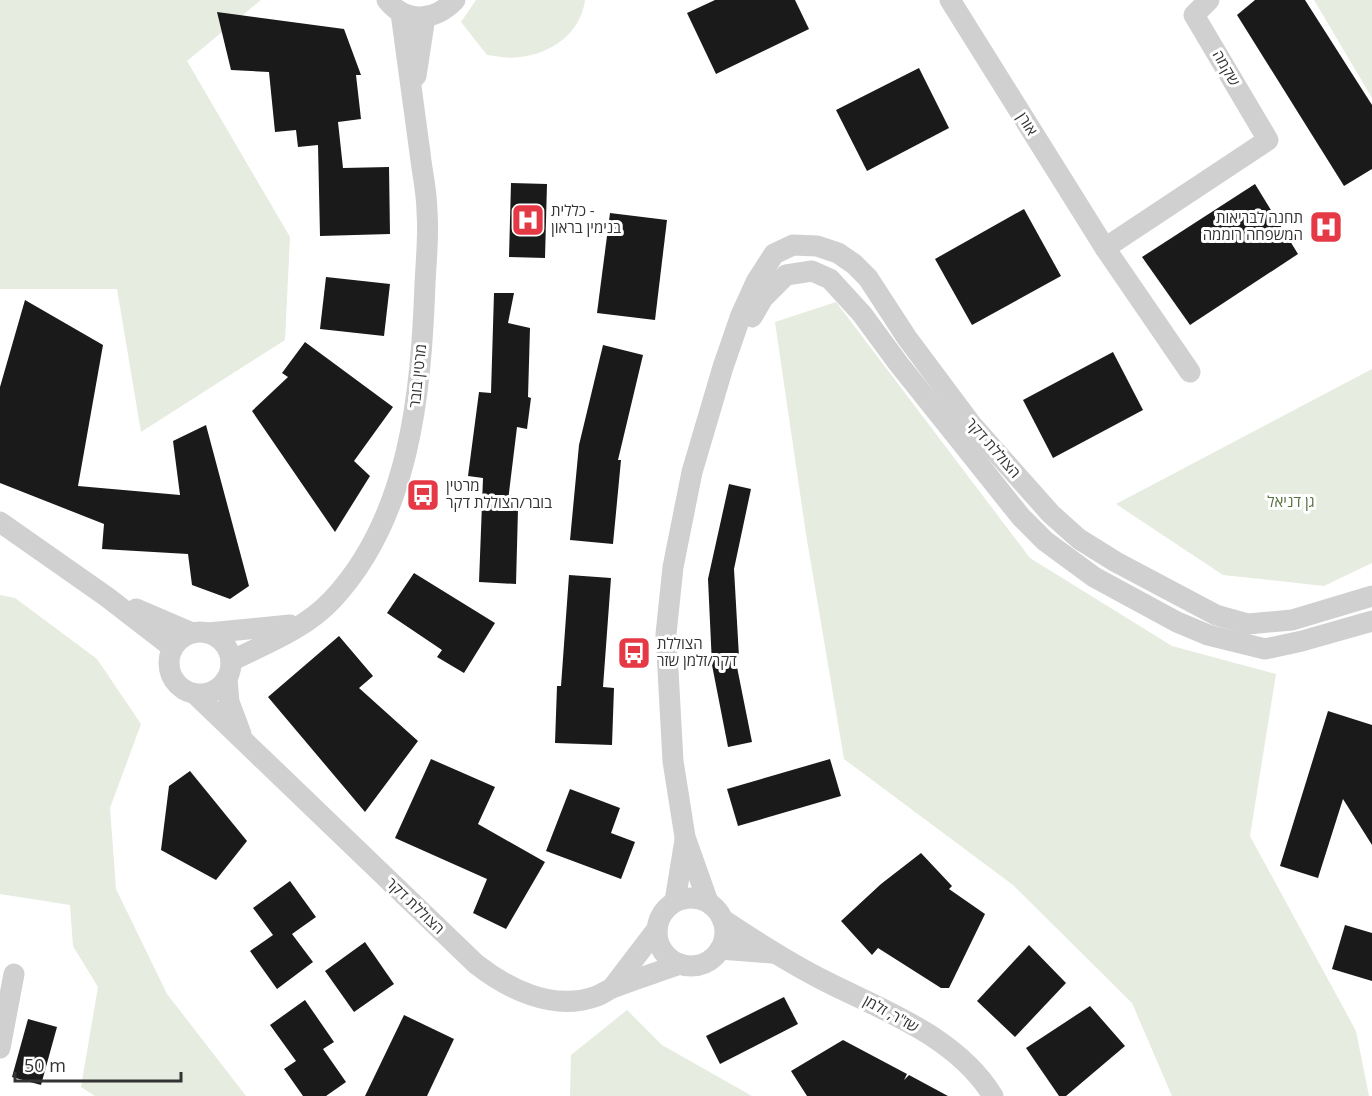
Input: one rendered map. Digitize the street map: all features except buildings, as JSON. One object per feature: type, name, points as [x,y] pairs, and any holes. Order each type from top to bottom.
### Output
[{"type":"street","points":[[394,7],[413,17],[425,17],[441,12],[455,0]]},
{"type":"street","name":"אורן","points":[[950,0],[1105,248],[1190,372]]},
{"type":"street","name":"שקמה","points":[[1105,248],[1268,140],[1194,15],[1209,0]]},
{"type":"street","name":"מרטין בובר","points":[[229,670],[305,623],[331,602],[363,559],[381,525],[398,482],[418,385],[424,319],[427,211],[412,98],[394,7]]},
{"type":"street","name":"מרטין בובר","points":[[412,98],[425,17]]},
{"type":"street","name":"הצוללת דקר","points":[[708,902],[685,837],[673,760],[666,634],[673,567],[692,472],[741,315],[756,282],[774,254],[793,245],[817,246],[838,253],[854,264],[868,278],[907,338],[972,425],[1051,514],[1079,539],[1116,562],[1216,615],[1248,624],[1292,620],[1372,596]]},
{"type":"street","name":"הצוללת דקר","points":[[723,367],[763,298],[786,275],[812,271],[830,279],[862,314],[1021,518],[1045,541],[1094,577],[1177,622],[1208,635],[1264,649],[1372,621]]},
{"type":"street","points":[[0,522],[107,597],[173,648]]},
{"type":"street","points":[[107,597],[200,633],[217,637],[224,643],[229,670],[213,692],[195,694],[187,692],[173,680],[169,663],[173,648],[180,639],[200,633],[305,623]]},
{"type":"street","name":"הצוללת דקר","points":[[229,670],[229,702],[247,745]]},
{"type":"street","name":"הצוללת דקר","points":[[195,694],[476,964],[496,980],[525,993],[552,1001],[575,1000],[595,997],[612,988],[680,964]]},
{"type":"street","name":"הצוללת דקר","points":[[675,901],[685,837]]},
{"type":"street","points":[[686,898],[697,898],[708,902],[717,909],[725,929],[720,949],[702,964],[691,966],[670,959],[662,950],[657,929],[666,908],[675,901],[686,898]]},
{"type":"street","name":"שז\"ר, זלמן","points":[[722,919],[773,953],[890,1011],[954,1052],[982,1079],[993,1096]]},
{"type":"street","points":[[612,988],[657,929]]},
{"type":"street","name":"שז\"ר, זלמן","points":[[720,949],[773,953]]},
{"type":"street","points":[[0,1048],[15,974]]},
{"type":"green space","points":[[0,0],[261,0],[187,61],[290,237],[285,340],[141,432],[117,289],[0,289]]},
{"type":"green space","points":[[476,0],[585,0],[578,22],[563,40],[532,55],[512,58],[487,55],[461,22]]},
{"type":"green space","points":[[1314,0],[1372,0],[1372,98]]},
{"type":"green space","points":[[836,302],[1030,558],[1172,646],[1276,674],[1250,836],[1356,1031],[1369,1096],[1172,1096],[1132,1003],[1013,885],[844,759],[806,534],[775,322]]},
{"type":"green space","name":"גן דניאל","points":[[1372,369],[1372,563],[1324,586],[1223,575],[1116,504]]},
{"type":"green space","points":[[0,595],[15,598],[97,659],[141,724],[110,808],[116,889],[167,994],[246,1096],[95,1096],[81,1087],[98,987],[73,946],[70,905],[0,894]]},
{"type":"green space","points":[[627,1010],[662,1045],[752,1096],[570,1096],[571,1055]]},
{"type":"place","name":"כללית - בנימין בראון","points":[[528,220]]},
{"type":"place","name":"תחנה לבריאות המשפחה רוממה","points":[[1326,227]]},
{"type":"place","name":"מרטין בובר/הצוללת דקר","points":[[423,495]]},
{"type":"place","name":"הצוללת דקר/זלמן שזר","points":[[634,653]]}]
